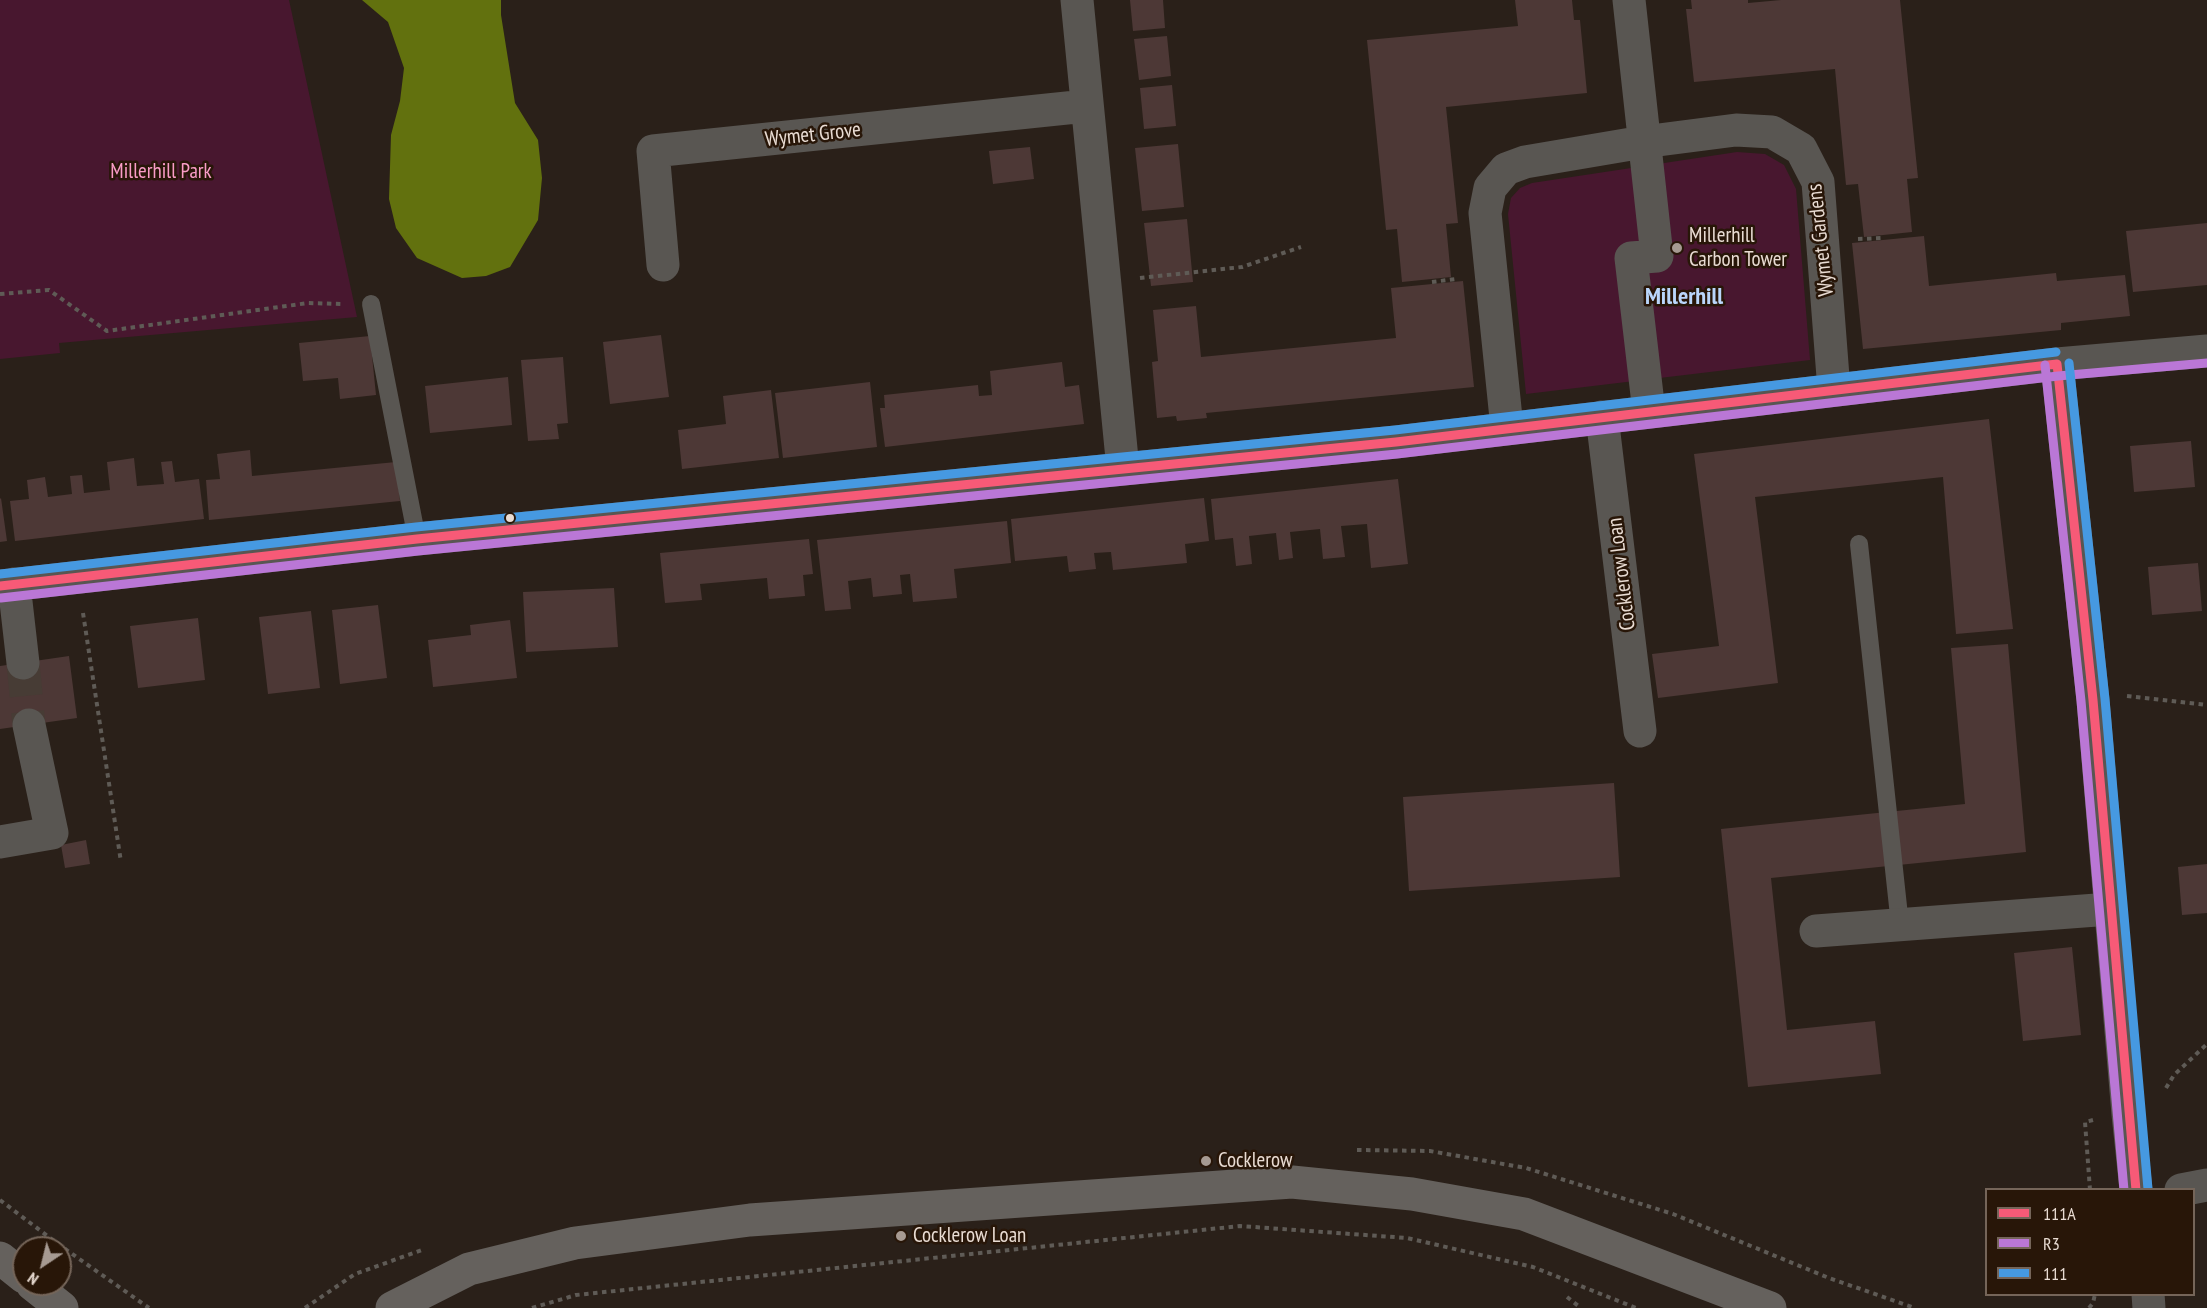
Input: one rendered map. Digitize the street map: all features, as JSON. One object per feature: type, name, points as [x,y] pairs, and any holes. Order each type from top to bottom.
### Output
[{"type":"main road","points":[[392,1308],[469,1269],[575,1243],[750,1220],[1292,1182],[1412,1194],[1524,1214],[1770,1308]]},
{"type":"main road","points":[[0,1258],[12,1268]]},
{"type":"main road","points":[[48,1296],[63,1308]]},
{"type":"street","points":[[1077,0],[1123,469]]},
{"type":"street","points":[[1629,0],[1657,256],[1631,258],[1649,412]]},
{"type":"street","name":"Wymet Grove","points":[[663,265],[653,151],[1086,106]]},
{"type":"street","name":"Wymet Gardens","points":[[1508,428],[1485,213],[1490,188],[1506,169],[1526,162],[1643,142],[1736,130],[1772,132],[1801,149],[1818,182],[1834,390]]},
{"type":"street","points":[[23,663],[7,585],[417,539],[1396,442],[2057,364],[2207,351]]},
{"type":"street","points":[[2057,364],[2093,700],[2136,1188]]},
{"type":"street","name":"Cocklerow Loan","points":[[1602,417],[1616,516],[1640,731]]},
{"type":"street","points":[[0,842],[52,833],[29,725]]},
{"type":"street","points":[[1816,931],[2110,909]]},
{"type":"street","points":[[2191,1188],[2207,1185]]},
{"type":"lane","points":[[371,304],[417,539]]},
{"type":"lane","points":[[1860,544],[1900,925]]},
{"type":"path","points":[[1852,240],[1883,238]]},
{"type":"path","points":[[1104,282],[1242,267],[1301,247]]},
{"type":"path","points":[[1432,282],[1463,278]]},
{"type":"path","points":[[0,294],[49,290],[107,331],[308,303],[371,304]]},
{"type":"path","points":[[80,576],[87,644],[121,862]]},
{"type":"path","points":[[2093,700],[2133,695],[2207,705]]},
{"type":"path","points":[[2166,1088],[2174,1075],[2207,1044]]},
{"type":"path","points":[[0,1200],[149,1308]]},
{"type":"path","points":[[532,1308],[576,1294],[1240,1226],[1407,1238],[1533,1267],[1636,1308]]},
{"type":"path","points":[[1567,1297],[1581,1308]]},
{"type":"green space","name":"Millerhill Park","points":[[0,0],[289,0],[357,317],[59,343],[60,353],[0,359]]},
{"type":"green space","points":[[1737,152],[1765,154],[1784,165],[1796,189],[1810,360],[1526,394],[1508,214],[1511,198],[1520,188],[1532,183]]},
{"type":"shaded area","points":[[362,0],[501,0],[501,15],[515,103],[538,140],[542,178],[538,220],[510,267],[486,276],[462,278],[417,258],[396,228],[389,199],[391,135],[400,101],[404,68],[388,22]]},
{"type":"building","points":[[1130,0],[1163,0],[1165,28],[1133,31]]},
{"type":"building","points":[[1515,0],[1572,0],[1574,20],[1580,20],[1587,93],[1446,107],[1458,223],[1446,224],[1451,277],[1402,282],[1397,229],[1386,230],[1367,40],[1518,26]]},
{"type":"building","points":[[1691,0],[1748,0],[1748,3],[1781,0],[1900,0],[1918,178],[1907,179],[1912,232],[1864,237],[1858,184],[1846,185],[1835,69],[1694,82],[1686,9],[1692,9]]},
{"type":"building","points":[[1167,36],[1171,76],[1139,80],[1134,39]]},
{"type":"building","points":[[1172,85],[1176,126],[1144,129],[1140,88]]},
{"type":"building","points":[[1178,144],[1184,207],[1142,211],[1135,148]]},
{"type":"building","points":[[1030,147],[1034,179],[993,184],[989,151]]},
{"type":"building","points":[[1187,219],[1193,282],[1151,286],[1144,223]]},
{"type":"building","points":[[2207,223],[2207,285],[2133,292],[2126,231]]},
{"type":"building","points":[[1924,236],[1929,286],[2056,273],[2057,281],[2125,275],[2130,316],[2061,323],[2061,330],[1863,349],[1852,243]]},
{"type":"building","points":[[1463,281],[1474,387],[1206,413],[1207,418],[1177,421],[1176,416],[1157,418],[1152,362],[1158,361],[1153,310],[1196,306],[1201,357],[1396,338],[1391,288]]},
{"type":"building","points":[[661,335],[669,397],[610,404],[603,342]]},
{"type":"building","points":[[370,336],[376,395],[340,399],[338,378],[303,381],[299,343]]},
{"type":"building","points":[[563,357],[568,423],[557,424],[559,439],[528,441],[521,360]]},
{"type":"building","points":[[1062,362],[1065,387],[1079,385],[1084,424],[885,447],[880,408],[885,408],[884,395],[978,385],[979,396],[992,395],[990,371]]},
{"type":"building","points":[[508,377],[512,425],[430,433],[425,386]]},
{"type":"building","points":[[870,382],[877,447],[783,458],[775,393]]},
{"type":"building","points":[[771,390],[779,458],[682,469],[678,430],[726,424],[723,396]]},
{"type":"building","points":[[1989,419],[2013,629],[1956,634],[1943,477],[1755,497],[1778,683],[1658,698],[1652,654],[1719,646],[1694,454]]},
{"type":"building","points":[[2191,441],[2195,487],[2134,492],[2130,446]]},
{"type":"building","points":[[250,450],[252,476],[396,462],[400,501],[209,520],[206,480],[220,479],[217,454]]},
{"type":"building","points":[[134,458],[137,486],[164,484],[161,462],[172,461],[175,482],[199,479],[204,519],[15,541],[10,501],[29,499],[27,480],[45,477],[48,497],[72,494],[70,476],[82,475],[84,493],[110,490],[107,462]]},
{"type":"building","points":[[1398,479],[1408,564],[1371,568],[1367,524],[1341,526],[1345,557],[1323,559],[1320,529],[1290,532],[1293,558],[1279,560],[1276,533],[1249,536],[1252,564],[1236,566],[1233,538],[1215,540],[1211,499]]},
{"type":"building","points":[[1204,498],[1209,541],[1185,544],[1187,563],[1113,570],[1111,552],[1094,553],[1096,569],[1069,572],[1067,556],[1015,561],[1011,519]]},
{"type":"building","points":[[0,499],[7,541],[0,542]]},
{"type":"building","points":[[1007,521],[1011,563],[954,569],[957,598],[913,602],[910,574],[900,575],[902,594],[873,597],[871,578],[848,581],[851,609],[825,611],[817,540]]},
{"type":"building","points":[[809,539],[813,574],[803,575],[805,596],[769,599],[767,578],[700,584],[702,600],[665,603],[660,553]]},
{"type":"building","points":[[2198,563],[2202,611],[2152,615],[2148,567]]},
{"type":"building","points":[[614,588],[618,647],[526,652],[523,592]]},
{"type":"building","points":[[378,605],[387,678],[340,684],[332,610]]},
{"type":"building","points":[[311,611],[320,688],[268,694],[259,617]]},
{"type":"building","points":[[198,618],[205,680],[138,688],[130,626]]},
{"type":"building","points":[[510,620],[517,678],[433,687],[428,640],[471,635],[470,625]]},
{"type":"building","points":[[2008,644],[2026,852],[1771,878],[1787,1030],[1875,1021],[1881,1074],[1748,1087],[1721,829],[1965,804],[1951,648]]},
{"type":"building","points":[[69,656],[77,718],[0,729],[0,666]]},
{"type":"building","points":[[1614,783],[1620,877],[1409,891],[1403,797]]},
{"type":"building","points":[[86,840],[90,864],[65,868],[61,845]]},
{"type":"building","points":[[2207,864],[2207,913],[2182,915],[2178,867]]},
{"type":"building","points":[[2072,947],[2081,1035],[2023,1041],[2014,953]]},
{"type":"tunnel","points":[[23,663],[29,725]]},
{"type":"transit line","name":"111","points":[[0,574],[416,527],[1395,430],[2056,352]]},
{"type":"transit line","name":"111","points":[[2069,363],[2105,699],[2148,1188]]},
{"type":"transit line","name":"R3","points":[[1,598],[418,551],[1397,454],[2058,376],[2207,363]]},
{"type":"transit line","name":"111A","points":[[2057,364],[2093,700],[2136,1188]]},
{"type":"transit line","name":"111A","points":[[0,586],[417,539],[1396,442],[2057,364]]},
{"type":"transit line","name":"R3","points":[[2045,365],[2081,701],[2124,1188]]},
{"type":"place","name":"Millerhill Carbon Tower","points":[[1677,248]]},
{"type":"place","name":"Cocklerow","points":[[1206,1161]]},
{"type":"place","name":"Cocklerow Loan","points":[[901,1236]]},
{"type":"district","name":"Millerhill","points":[[1684,297]]}]
